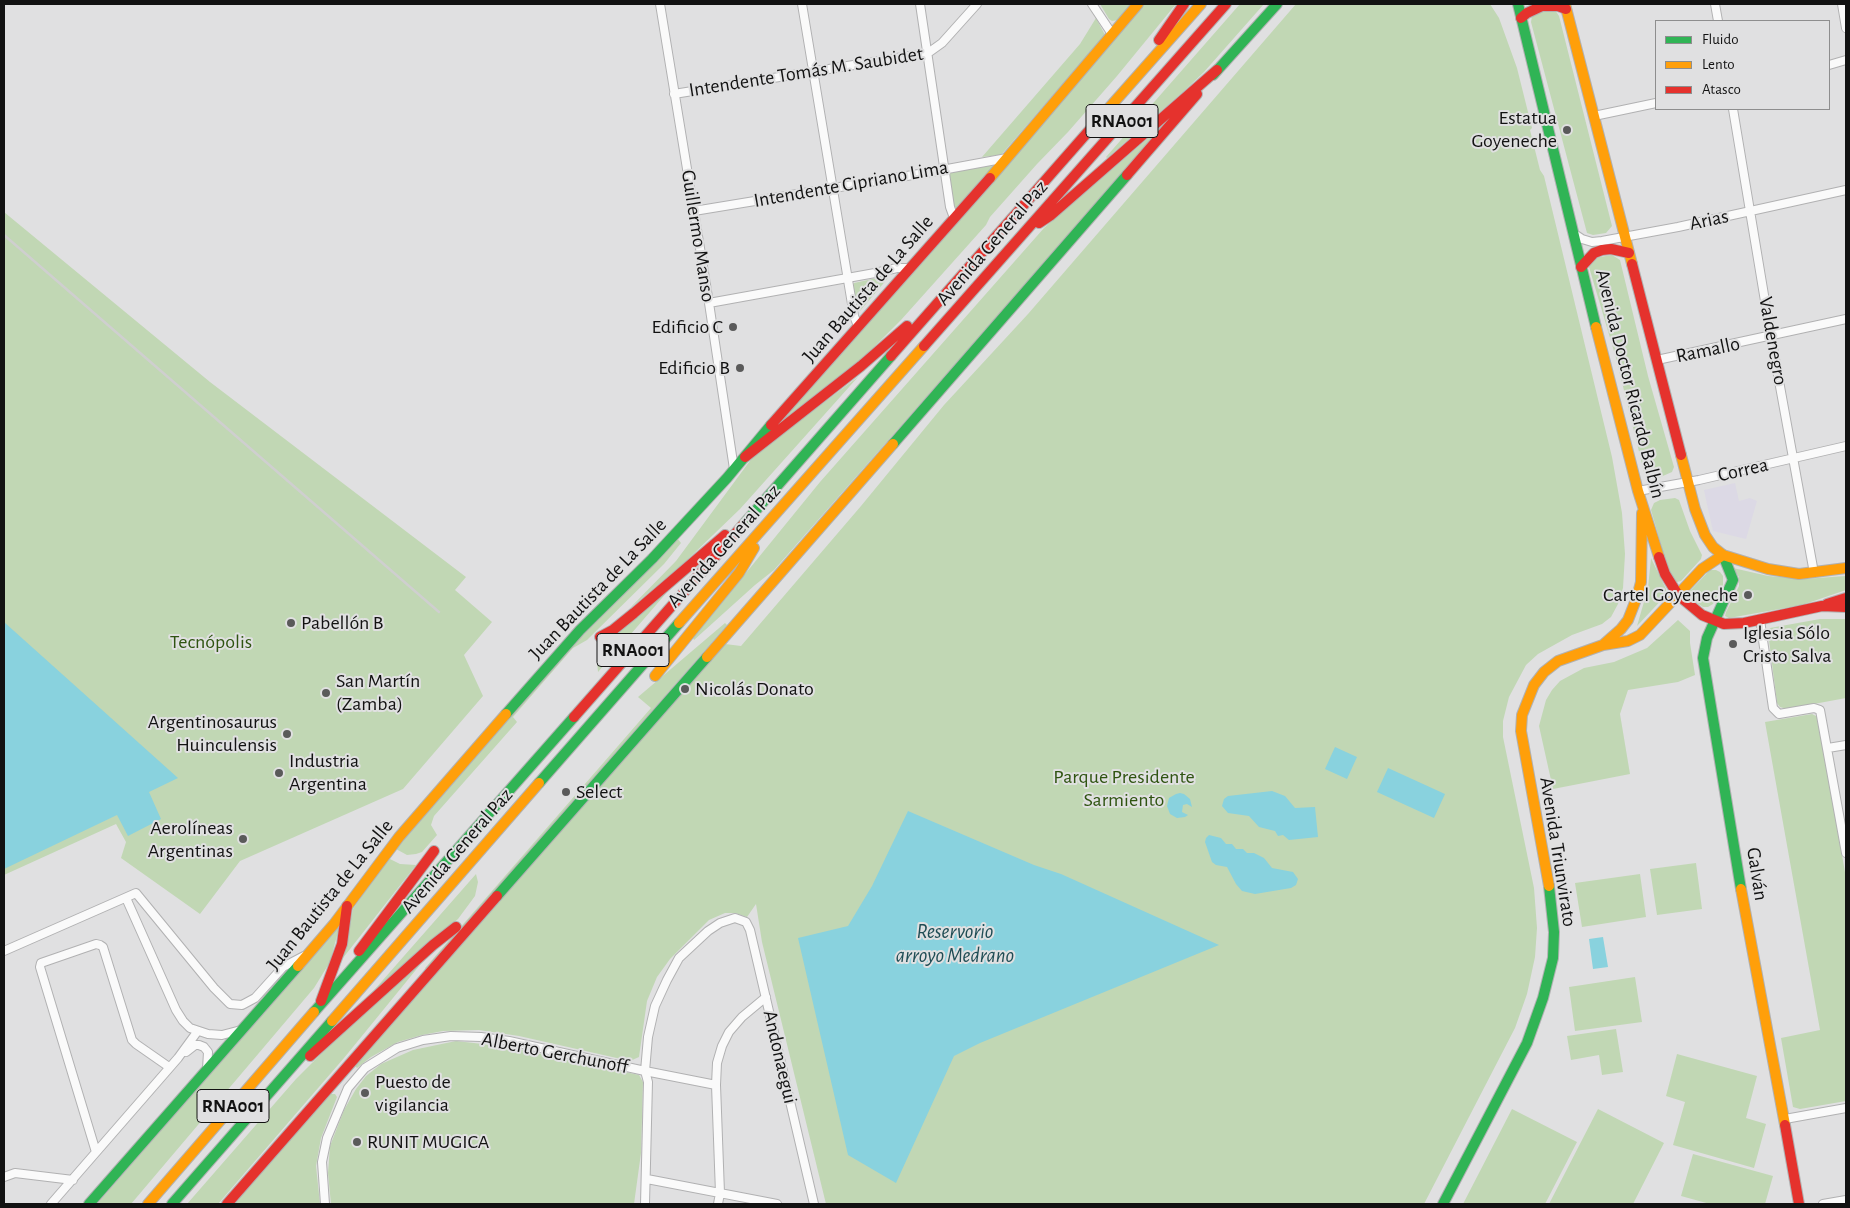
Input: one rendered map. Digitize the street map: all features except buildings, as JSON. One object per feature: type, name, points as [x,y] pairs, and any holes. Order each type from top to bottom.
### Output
[{"type":"main road","name":"Juan Bautista de La Salle","points":[[89,1204],[310,952],[399,837],[580,630],[652,559],[745,457],[780,414],[1007,158],[1138,4]]},
{"type":"main road","points":[[1120,95],[1184,4]]},
{"type":"main road","name":"Avenida General Paz","points":[[148,1204],[1201,4]]},
{"type":"main road","name":"Avenida General Paz","points":[[172,1204],[1018,238],[1226,4]]},
{"type":"main road","points":[[227,1204],[779,575],[1217,70],[1277,4]]},
{"type":"main road","name":"Avenida Doctor Ricardo Balbín","points":[[1518,4],[1581,267],[1638,491],[1665,574],[1678,595],[1691,607],[1714,621],[1732,624],[1760,620],[1822,606],[1846,607]]},
{"type":"main road","points":[[1521,18],[1527,12],[1542,6],[1565,6]]},
{"type":"main road","name":"Avenida Doctor Ricardo Balbín","points":[[1565,6],[1688,483],[1705,534],[1713,547],[1723,555]]},
{"type":"main road","points":[[1018,238],[1051,214],[1217,70]]},
{"type":"main road","points":[[1581,267],[1586,259],[1602,250],[1611,248],[1629,253]]},
{"type":"main road","points":[[745,457],[861,366],[948,292]]},
{"type":"main road","name":"Avenida Triunvirato","points":[[1603,645],[1628,620],[1637,597],[1641,582],[1642,505]]},
{"type":"main road","points":[[600,637],[613,630],[634,613],[704,552],[753,513]]},
{"type":"main road","points":[[655,676],[739,573],[772,520]]},
{"type":"main road","points":[[1723,555],[1784,572],[1814,573],[1846,568]]},
{"type":"main road","name":"Avenida Triunvirato","points":[[1443,1204],[1527,1043],[1541,1005],[1552,958],[1554,914],[1523,747],[1521,731],[1524,708],[1534,685],[1544,672],[1566,658],[1603,645],[1628,641],[1640,635],[1702,569],[1723,555]]},
{"type":"main road","name":"Galván","points":[[1723,555],[1732,580],[1726,598],[1714,621],[1704,649],[1703,658],[1747,923],[1785,1119],[1799,1204]]},
{"type":"main road","points":[[1822,606],[1846,598]]},
{"type":"main road","points":[[318,1008],[377,924],[434,851]]},
{"type":"main road","points":[[318,1008],[342,944],[347,906]]},
{"type":"main road","points":[[275,1086],[433,945],[456,927]]},
{"type":"street","name":"Guillermo Manso","points":[[660,4],[734,469]]},
{"type":"street","points":[[802,4],[854,316],[858,326]]},
{"type":"street","points":[[920,4],[946,169],[950,207],[954,218]]},
{"type":"street","name":"Intendente Tomás M. Saubidet","points":[[674,94],[928,54],[942,43],[977,4]]},
{"type":"street","points":[[1092,4],[1112,34]]},
{"type":"street","points":[[1715,4],[1718,20]]},
{"type":"street","points":[[1842,4],[1846,28]]},
{"type":"street","points":[[1830,65],[1846,60]]},
{"type":"street","points":[[1594,116],[1655,103]]},
{"type":"street","name":"Valdenegro","points":[[1733,110],[1771,337],[1814,573]]},
{"type":"street","name":"Intendente Cipriano Lima","points":[[694,211],[1007,158]]},
{"type":"street","name":"Arias","points":[[1573,233],[1582,239],[1592,242],[1624,237],[1670,229],[1846,190]]},
{"type":"street","points":[[709,303],[897,268],[910,268]]},
{"type":"street","name":"Ramallo","points":[[1657,360],[1771,337],[1846,319]]},
{"type":"street","name":"Correa","points":[[1638,491],[1688,483],[1846,446]]},
{"type":"street","points":[[1760,620],[1773,708],[1779,714],[1814,708],[1820,710],[1845,835],[1846,853]]},
{"type":"street","points":[[1828,748],[1846,745]]},
{"type":"street","points":[[4,951],[136,893],[214,988],[230,1004],[242,1005],[255,998],[283,967],[310,952]]},
{"type":"street","points":[[126,898],[176,1010],[190,1028],[197,1032],[222,1035],[241,1030]]},
{"type":"street","name":"Andonaegui","points":[[645,1071],[648,1037],[655,1006],[679,958],[708,931],[720,923],[735,918],[746,922],[750,930],[766,996],[814,1204]]},
{"type":"street","points":[[96,1152],[40,967],[42,962],[96,944],[103,947],[132,1040],[169,1067]]},
{"type":"street","points":[[718,1204],[720,1193],[716,1085],[717,1063],[729,1032],[742,1017],[766,996]]},
{"type":"street","points":[[178,1058],[197,1032]]},
{"type":"street","name":"Alberto Gerchunoff","points":[[325,1204],[322,1162],[327,1138],[348,1088],[366,1068],[397,1048],[423,1040],[451,1036],[481,1037],[509,1041],[716,1085]]},
{"type":"street","points":[[51,1204],[178,1058],[195,1045],[199,1045],[208,1052],[207,1069]]},
{"type":"street","points":[[645,1071],[648,1082],[645,1204]]},
{"type":"street","points":[[337,1078],[348,1088]]},
{"type":"street","points":[[1785,1119],[1846,1108]]},
{"type":"street","points":[[4,1177],[15,1173],[73,1180]]},
{"type":"street","points":[[647,1179],[776,1204]]},
{"type":"street","points":[[1823,1204],[1846,1200]]},
{"type":"shaded area","points":[[1735,483],[1739,501],[1750,498],[1757,501],[1746,539],[1713,531],[1704,490]]},
{"type":"green space","points":[[1100,4],[1132,4],[1118,20],[1112,21]]},
{"type":"green space","points":[[1143,4],[1176,4],[1117,76],[990,217],[986,225],[901,320],[861,360],[779,423],[892,291],[979,198]]},
{"type":"green space","points":[[1240,4],[1264,4],[1204,72],[1107,158],[1106,157]]},
{"type":"green space","name":"Parque Presidente Sarmiento","points":[[1296,4],[1490,4],[1499,18],[1517,68],[1540,170],[1544,176],[1612,457],[1622,513],[1625,554],[1623,588],[1611,617],[1602,624],[1572,635],[1538,654],[1526,665],[1509,697],[1503,721],[1503,737],[1534,888],[1537,928],[1535,957],[1527,994],[1515,1028],[1424,1204],[826,1204],[762,942],[756,904],[747,917],[735,913],[725,913],[709,920],[670,959],[657,977],[647,1001],[639,1057],[630,1061],[519,1036],[479,1030],[443,1031],[398,1042],[371,1057],[357,1068],[355,1066],[725,644],[741,646],[861,506],[944,405],[1028,314]]},
{"type":"green space","points":[[1555,10],[1559,16],[1612,226],[1606,233],[1593,235],[1587,233],[1531,22],[1532,16]]},
{"type":"green space","points":[[1096,18],[1105,35],[1001,155],[982,157],[1080,44]]},
{"type":"green space","points":[[1153,134],[1155,137],[774,570],[694,640],[693,638],[820,482],[1044,228]]},
{"type":"green space","points":[[991,165],[993,168],[957,208],[953,206],[949,171]]},
{"type":"green space","name":"Tecnópolis","points":[[4,212],[210,382],[466,577],[455,590],[492,622],[464,655],[483,696],[403,789],[240,861],[200,914],[121,858],[126,842],[116,824],[4,875]]},
{"type":"green space","points":[[1612,255],[1620,260],[1648,376],[1674,467],[1672,472],[1656,479],[1650,478],[1644,472],[1616,358],[1589,267],[1594,258]]},
{"type":"green space","points":[[886,276],[888,278],[858,311],[852,288],[854,283]]},
{"type":"green space","points":[[858,377],[740,509],[686,561],[629,609],[676,561],[755,454]]},
{"type":"green space","points":[[1675,498],[1679,500],[1690,531],[1702,555],[1701,559],[1681,581],[1677,582],[1668,569],[1651,510],[1654,503],[1660,500]]},
{"type":"green space","points":[[677,538],[681,543],[664,564],[587,640],[573,648],[513,717],[517,722],[434,816],[431,825],[437,835],[422,852],[407,855],[396,849],[587,629]]},
{"type":"green space","points":[[1651,558],[1667,594],[1637,626],[1648,588]]},
{"type":"green space","points":[[1733,568],[1768,576],[1804,579],[1846,576],[1846,590],[1802,605],[1729,618],[1725,616],[1726,612],[1739,586],[1739,577]]},
{"type":"green space","points":[[1710,570],[1720,572],[1723,576],[1723,585],[1713,604],[1703,607],[1689,597],[1689,592]]},
{"type":"green space","points":[[669,590],[598,672],[597,661],[605,642]]},
{"type":"green space","points":[[1820,619],[1846,619],[1846,698],[1787,709],[1780,707],[1777,703],[1768,632],[1770,628]]},
{"type":"green space","points":[[1678,620],[1690,631],[1695,675],[1678,682],[1628,690],[1620,714],[1630,774],[1553,789],[1539,726],[1546,700],[1552,690],[1560,681],[1584,668],[1614,662],[1647,648]]},
{"type":"green space","points":[[725,623],[727,625],[426,969],[651,708],[638,697]]},
{"type":"green space","points":[[1812,714],[1818,717],[1846,878],[1846,1101],[1800,1109],[1793,1107],[1781,1038],[1820,1030],[1765,722]]},
{"type":"green space","points":[[390,859],[400,864],[416,865],[343,958],[353,909],[382,867]]},
{"type":"green space","points":[[1696,863],[1702,909],[1657,915],[1650,869]]},
{"type":"green space","points":[[476,874],[478,882],[475,896],[458,919],[368,997]]},
{"type":"green space","points":[[1640,874],[1646,917],[1582,927],[1575,883]]},
{"type":"green space","points":[[338,927],[330,962],[314,988],[131,1204],[97,1204]]},
{"type":"green space","points":[[424,960],[344,1058],[218,1204],[187,1204],[296,1079],[326,1049]]},
{"type":"green space","points":[[1635,977],[1642,1022],[1575,1031],[1569,987]]},
{"type":"green space","points":[[1616,1029],[1623,1072],[1602,1075],[1599,1055],[1571,1060],[1567,1036]]},
{"type":"green space","points":[[456,1041],[509,1047],[639,1075],[643,1082],[641,1153],[634,1204],[331,1204],[328,1173],[330,1146],[344,1110],[356,1089],[366,1076],[381,1064],[413,1050]]},
{"type":"green space","points":[[1677,1054],[1757,1076],[1746,1118],[1766,1124],[1754,1168],[1673,1145],[1685,1102],[1666,1096]]},
{"type":"green space","points":[[330,1094],[335,1094],[337,1097],[321,1138],[316,1166],[320,1204],[234,1204]]},
{"type":"green space","points":[[1512,1109],[1577,1142],[1545,1204],[1463,1204]]},
{"type":"green space","points":[[1598,1109],[1664,1143],[1633,1204],[1549,1204]]},
{"type":"green space","points":[[1693,1154],[1773,1176],[1765,1204],[1710,1204],[1681,1196]]},
{"type":"water","points":[[4,622],[178,778],[149,792],[161,819],[128,836],[117,815],[4,869]]},
{"type":"water","points":[[1335,747],[1357,757],[1347,779],[1325,769]]},
{"type":"water","points":[[1388,768],[1445,794],[1434,818],[1377,792]]},
{"type":"water","points":[[1272,791],[1285,796],[1295,808],[1315,807],[1318,837],[1289,840],[1283,835],[1278,836],[1275,831],[1259,827],[1249,816],[1228,813],[1222,806],[1224,799],[1228,796]]},
{"type":"water","points":[[1180,793],[1190,799],[1192,807],[1187,804],[1183,805],[1182,812],[1188,815],[1177,818],[1170,814],[1167,806],[1169,798]]},
{"type":"water","name":"Reservorio arroyo Medrano","points":[[908,811],[1034,865],[1061,874],[1219,945],[980,1043],[954,1056],[896,1183],[848,1155],[798,938],[848,926],[872,886]]},
{"type":"water","points":[[1209,835],[1221,838],[1226,844],[1232,844],[1236,849],[1243,849],[1247,853],[1254,853],[1264,858],[1272,868],[1293,872],[1298,879],[1296,885],[1291,888],[1255,894],[1242,891],[1227,867],[1216,865],[1212,862],[1205,842]]},
{"type":"water","points":[[1603,937],[1608,967],[1593,969],[1589,939]]},
{"type":"railway","points":[[4,235],[439,612]]},
{"type":"traffic: fast","points":[[1213,75],[1277,4]]},
{"type":"traffic: fast","points":[[1518,4],[1596,327]]},
{"type":"traffic: fast","points":[[893,444],[1127,175]]},
{"type":"traffic: fast","points":[[743,525],[891,356]]},
{"type":"traffic: fast","points":[[506,714],[580,630],[652,559],[727,478],[771,425]]},
{"type":"traffic: fast","points":[[1723,555],[1733,580],[1707,638],[1703,658],[1741,889]]},
{"type":"traffic: fast","points":[[539,783],[679,623]]},
{"type":"traffic: fast","points":[[497,896],[707,657]]},
{"type":"traffic: fast","points":[[314,1012],[574,717]]},
{"type":"traffic: fast","points":[[1443,1204],[1527,1043],[1543,998],[1553,958],[1554,932],[1549,886]]},
{"type":"traffic: fast","points":[[89,1204],[298,966]]},
{"type":"traffic: fast","points":[[172,1204],[332,1021]]},
{"type":"traffic: slow","points":[[990,178],[1138,4]]},
{"type":"traffic: slow","points":[[1101,117],[1201,4]]},
{"type":"traffic: slow","points":[[1565,4],[1632,264]]},
{"type":"traffic: slow","points":[[1596,327],[1638,491],[1659,557]]},
{"type":"traffic: slow","points":[[679,623],[924,346]]},
{"type":"traffic: slow","points":[[707,657],[893,444]]},
{"type":"traffic: slow","points":[[1681,455],[1695,509],[1705,535],[1713,547],[1723,555],[1768,569],[1799,574],[1846,568]]},
{"type":"traffic: slow","points":[[1604,644],[1628,620],[1637,597],[1641,582],[1642,513]]},
{"type":"traffic: slow","points":[[655,676],[739,573],[754,548]]},
{"type":"traffic: slow","points":[[1549,886],[1521,731],[1522,715],[1534,685],[1544,672],[1558,661],[1603,645],[1628,641],[1640,635],[1702,569],[1723,555]]},
{"type":"traffic: slow","points":[[298,966],[334,924],[399,837],[506,714]]},
{"type":"traffic: slow","points":[[332,1021],[539,783]]},
{"type":"traffic: slow","points":[[1741,889],[1785,1125]]},
{"type":"traffic: slow","points":[[148,1204],[314,1012]]},
{"type":"traffic: jam","points":[[1159,40],[1184,4]]},
{"type":"traffic: jam","points":[[924,346],[1226,4]]},
{"type":"traffic: jam","points":[[1521,18],[1542,6],[1558,6],[1566,9]]},
{"type":"traffic: jam","points":[[1039,223],[1051,215],[1217,70]]},
{"type":"traffic: jam","points":[[1127,175],[1197,94]]},
{"type":"traffic: jam","points":[[891,356],[1101,117]]},
{"type":"traffic: jam","points":[[771,425],[990,178]]},
{"type":"traffic: jam","points":[[1581,267],[1594,253],[1602,250],[1611,249],[1629,253]]},
{"type":"traffic: jam","points":[[1632,264],[1681,455]]},
{"type":"traffic: jam","points":[[745,457],[861,366],[907,326]]},
{"type":"traffic: jam","points":[[574,717],[743,525]]},
{"type":"traffic: jam","points":[[600,637],[613,630],[634,613],[725,535]]},
{"type":"traffic: jam","points":[[1659,557],[1665,574],[1678,595],[1702,615],[1724,624],[1744,623],[1822,606],[1846,607]]},
{"type":"traffic: jam","points":[[1827,604],[1846,598]]},
{"type":"traffic: jam","points":[[359,951],[434,851]]},
{"type":"traffic: jam","points":[[227,1204],[497,896]]},
{"type":"traffic: jam","points":[[321,1001],[342,944],[347,906]]},
{"type":"traffic: jam","points":[[310,1056],[433,945],[456,927]]},
{"type":"traffic: jam","points":[[1785,1125],[1799,1204]]},
{"type":"place","name":"Estatua Goyeneche","points":[[1567,130]]},
{"type":"place","name":"Edificio C","points":[[733,327]]},
{"type":"place","name":"Edificio B","points":[[740,368]]},
{"type":"place","name":"Cartel Goyeneche","points":[[1748,595]]},
{"type":"place","name":"Pabellón B","points":[[291,623]]},
{"type":"place","name":"Iglesia Sólo Cristo Salva","points":[[1733,644]]},
{"type":"place","name":"Nicolás Donato","points":[[685,689]]},
{"type":"place","name":"San Martín (Zamba)","points":[[326,693]]},
{"type":"place","name":"Argentinosaurus Huinculensis","points":[[287,734]]},
{"type":"place","name":"Industria Argentina","points":[[279,773]]},
{"type":"place","name":"Select","points":[[566,792]]},
{"type":"place","name":"Aerolíneas Argentinas","points":[[243,839]]},
{"type":"place","name":"Puesto de vigilancia","points":[[365,1093]]},
{"type":"place","name":"RUNIT MUGICA","points":[[357,1142]]}]
